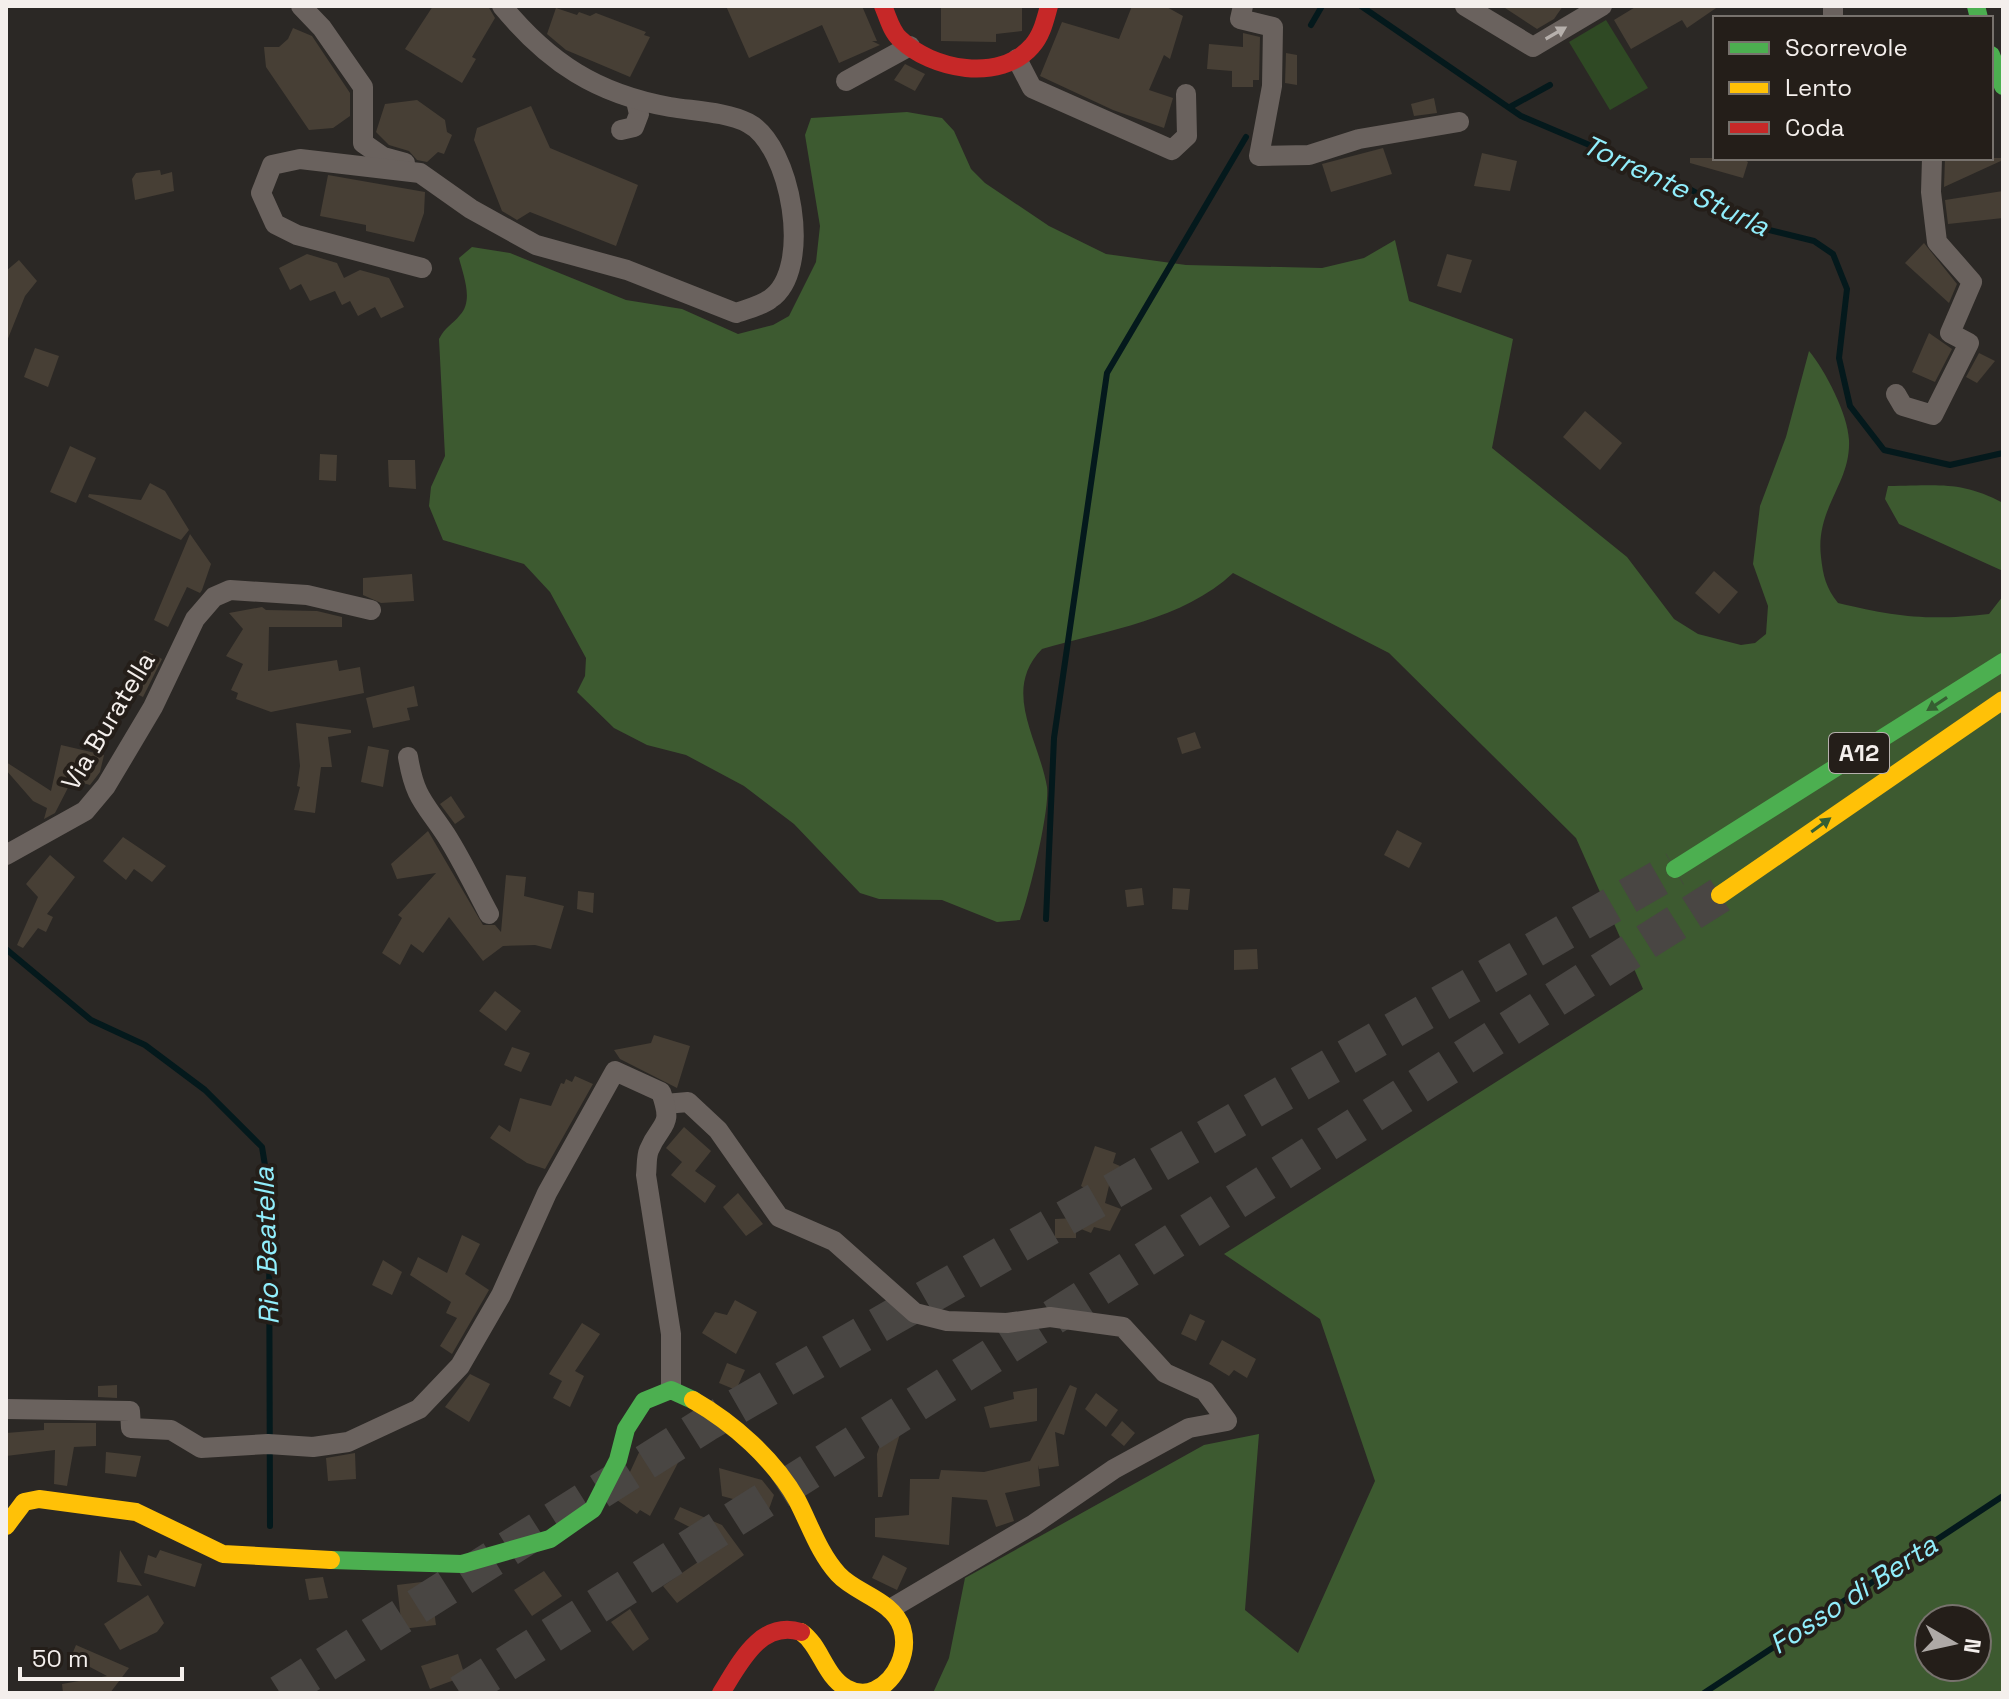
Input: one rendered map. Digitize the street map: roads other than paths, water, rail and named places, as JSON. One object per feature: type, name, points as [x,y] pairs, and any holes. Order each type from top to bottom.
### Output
[{"type":"main road","points":[[883,6],[898,37],[924,57],[960,68],[1011,64],[1031,49],[1043,29],[1049,6]]},
{"type":"main road","points":[[1993,63],[2003,86]]},
{"type":"main road","name":"A12","points":[[1675,869],[2003,662]]},
{"type":"main road","name":"A12","points":[[1720,895],[1758,872],[2003,700]]},
{"type":"main road","points":[[6,1526],[24,1502],[39,1499],[136,1512],[223,1554],[287,1560],[413,1560],[462,1564],[550,1539],[593,1509],[618,1460],[626,1429],[644,1401],[671,1390],[699,1404],[785,1480],[808,1527],[839,1576],[890,1609],[901,1625],[902,1654],[884,1686],[870,1693],[856,1693],[842,1687],[804,1633],[788,1629],[771,1632],[751,1650],[721,1693]]},
{"type":"street","points":[[301,6],[322,28],[363,87],[363,143],[383,157],[437,172],[471,209]]},
{"type":"street","points":[[422,268],[297,235],[275,224],[261,193],[272,165],[300,159],[420,173],[471,209],[536,245],[627,270],[736,313],[772,299],[791,267],[796,224],[788,190],[768,141],[749,123],[636,101],[567,69],[535,46],[502,6]]},
{"type":"street","points":[[1243,6],[1240,19],[1273,27],[1272,86],[1259,156],[1309,155],[1359,139],[1459,122]]},
{"type":"street","points":[[1465,6],[1533,47],[1602,6]]},
{"type":"street","points":[[846,81],[910,46]]},
{"type":"street","points":[[1017,59],[1032,88],[1172,150],[1187,136],[1186,94]]},
{"type":"street","points":[[621,130],[634,127],[639,114],[636,101]]},
{"type":"street","points":[[1896,394],[1903,406],[1933,415],[1969,343],[1950,333],[1972,282],[1937,242],[1931,192],[1932,160]]},
{"type":"street","name":"Via Buratella","points":[[6,855],[85,811],[153,707],[204,605],[230,590],[307,595],[371,610]]},
{"type":"street","points":[[408,757],[412,781],[425,810],[445,833],[489,914]]},
{"type":"street","points":[[13,1408],[130,1411],[131,1428],[171,1430],[201,1448],[268,1444],[313,1447],[348,1442],[419,1409],[460,1366],[501,1295],[547,1193],[615,1071],[661,1092],[665,1104],[667,1122],[648,1151],[646,1175],[671,1334],[671,1390]]},
{"type":"street","points":[[665,1104],[688,1102],[718,1130],[779,1217],[834,1241],[915,1313],[947,1321],[1007,1323],[1050,1317],[1123,1327],[1165,1373],[1205,1391],[1227,1421],[1189,1428],[1114,1469],[1034,1524],[890,1609]]},
{"type":"waterway","points":[[1311,25],[1322,6]]},
{"type":"waterway","name":"Torrente Sturla","points":[[1361,6],[1521,116],[1679,183],[1757,227],[1814,241],[1833,254],[1847,289],[1839,358],[1850,406],[1884,450],[1950,465],[2003,453]]},
{"type":"waterway","points":[[1510,107],[1550,85]]},
{"type":"waterway","points":[[1046,919],[1054,738],[1107,373],[1246,137]]},
{"type":"waterway","name":"Rio Beatella","points":[[6,949],[91,1020],[145,1045],[205,1090],[262,1147],[269,1190],[270,1526]]},
{"type":"waterway","name":"Fosso di Berta","points":[[1704,1693],[2003,1496]]},
{"type":"tunnel","points":[[280,1693],[706,1424],[1675,869]]},
{"type":"tunnel","points":[[460,1693],[1720,895]]}]
